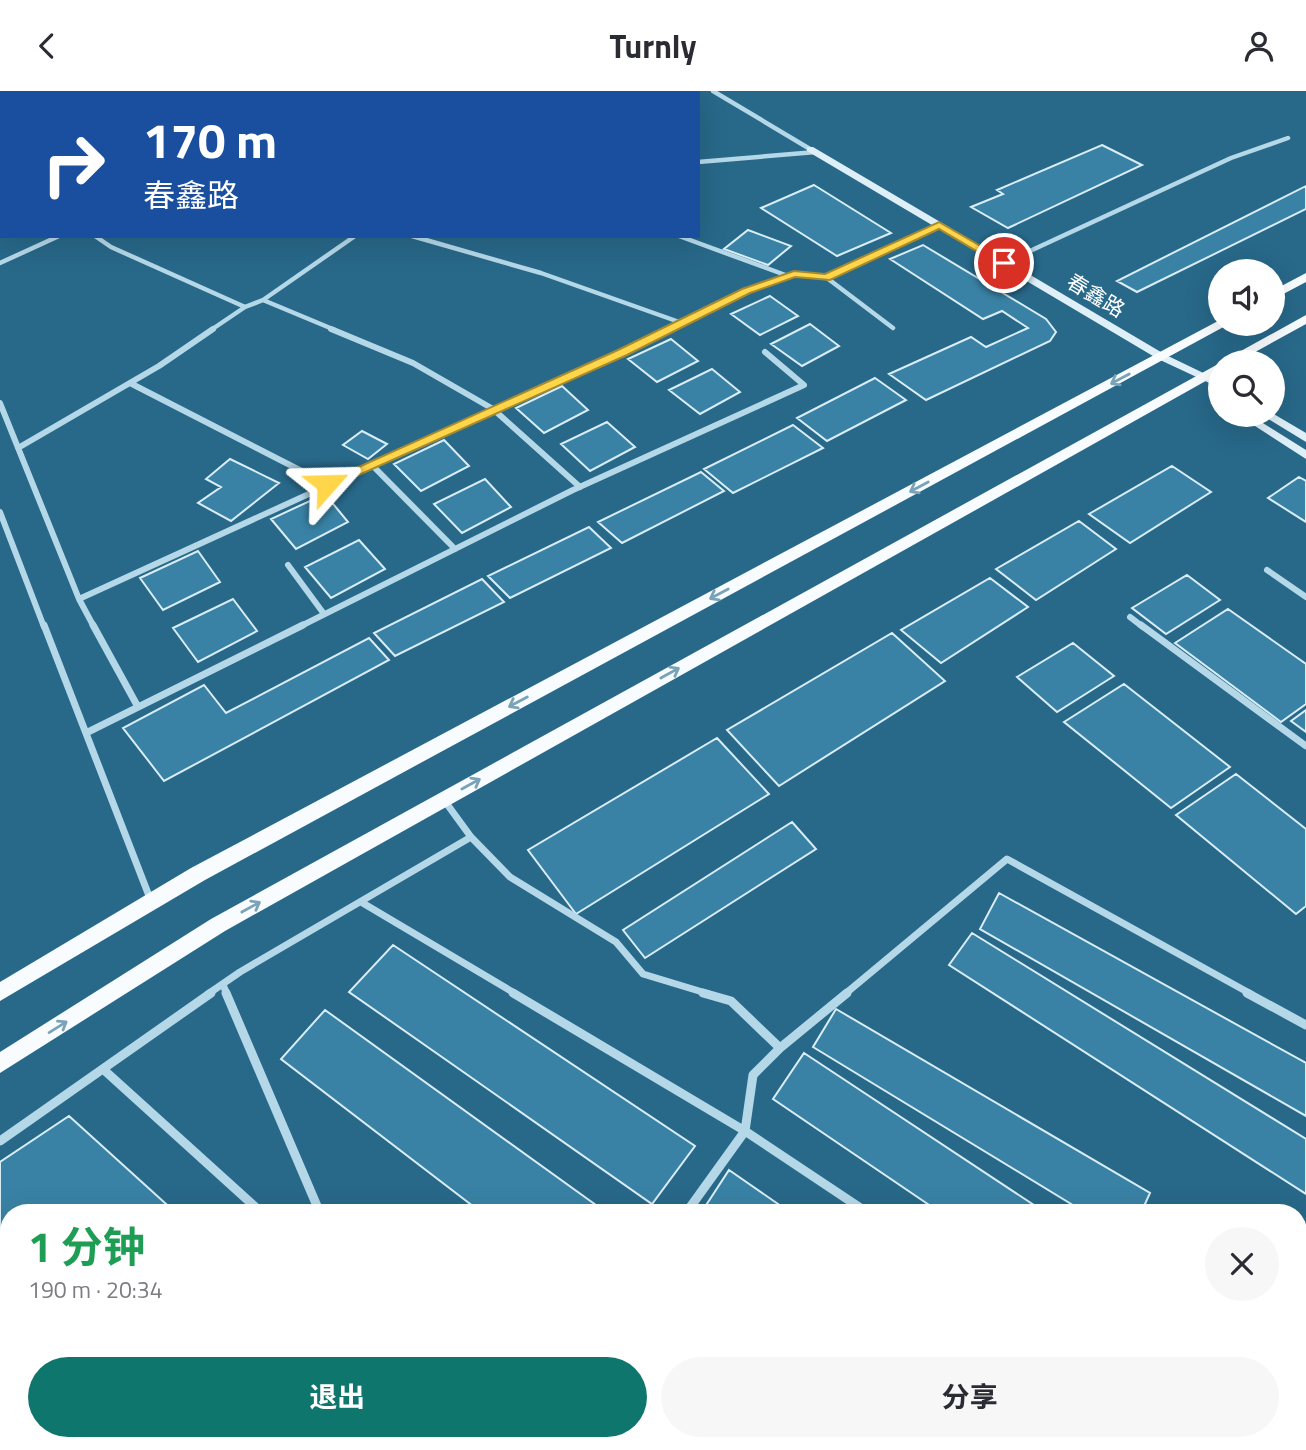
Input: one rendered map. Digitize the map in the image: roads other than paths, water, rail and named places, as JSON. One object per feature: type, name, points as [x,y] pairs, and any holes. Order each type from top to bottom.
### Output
[{"type":"main road","name":"春鑫路","points":[[813,150],[1162,357],[1208,374]]},
{"type":"main road","points":[[1285,289],[1306,277]]},
{"type":"main road","points":[[1250,350],[1306,319]]},
{"type":"main road","points":[[0,992],[222,861],[1208,332]]},
{"type":"main road","points":[[0,1063],[219,925],[1208,374]]},
{"type":"main road","points":[[1285,425],[1306,438]]},
{"type":"main road","points":[[1262,427],[1306,455]]},
{"type":"street","points":[[713,91],[813,150]]},
{"type":"street","points":[[1004,263],[1231,158],[1288,138]]},
{"type":"street","points":[[700,162],[813,150]]},
{"type":"street","points":[[827,278],[939,225]]},
{"type":"street","points":[[0,263],[55,238]]},
{"type":"street","points":[[98,238],[111,247],[245,307]]},
{"type":"street","points":[[18,449],[130,383],[245,307],[263,300],[352,238]]},
{"type":"street","points":[[419,238],[541,273],[682,323]]},
{"type":"street","points":[[684,238],[789,276]]},
{"type":"street","points":[[79,599],[682,323],[746,291],[794,274],[827,278],[894,328]]},
{"type":"street","points":[[263,300],[413,363],[493,409],[580,487]]},
{"type":"street","points":[[86,733],[580,487],[804,385],[765,352]]},
{"type":"street","points":[[130,383],[327,484]]},
{"type":"street","points":[[0,403],[79,599],[138,707]]},
{"type":"street","points":[[372,464],[455,549]]},
{"type":"street","points":[[0,512],[151,902]]},
{"type":"street","points":[[288,565],[324,614]]},
{"type":"street","points":[[1267,571],[1306,597]]},
{"type":"street","points":[[1130,617],[1306,746]]},
{"type":"street","points":[[444,800],[471,837],[510,877],[616,942],[643,974],[731,1001],[780,1048]]},
{"type":"street","points":[[0,1141],[223,985],[471,837]]},
{"type":"street","points":[[692,1204],[745,1131],[753,1075],[780,1048],[1007,859],[1306,1025]]},
{"type":"street","points":[[360,902],[745,1131],[854,1204]]},
{"type":"street","points":[[223,985],[316,1204]]},
{"type":"street","points":[[104,1070],[252,1204]]}]
